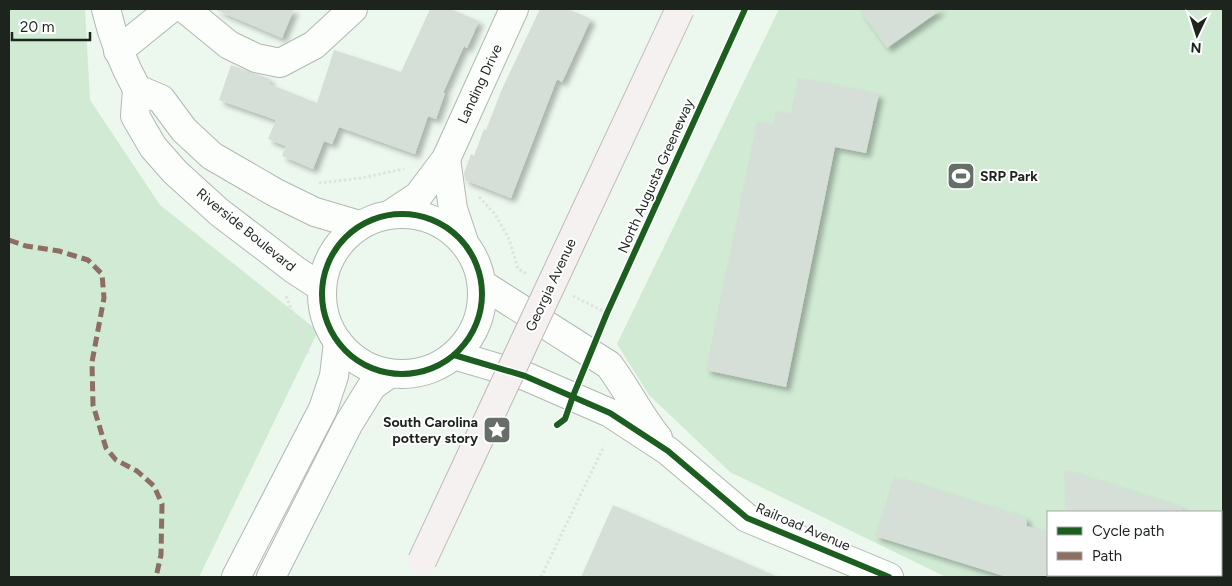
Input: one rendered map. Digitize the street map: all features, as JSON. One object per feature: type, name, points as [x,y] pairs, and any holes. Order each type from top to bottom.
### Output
[{"type":"main road","name":"Georgia Avenue","points":[[422,561],[680,9]]},
{"type":"street","points":[[106,9],[122,62],[137,89],[160,98],[184,130],[212,156],[276,193],[315,212],[359,225]]},
{"type":"street","points":[[118,51],[170,9]]},
{"type":"street","points":[[185,9],[228,45],[256,58],[280,63],[314,46],[353,9]]},
{"type":"street","name":"Landing Drive","points":[[392,214],[418,196],[446,159],[514,9]]},
{"type":"street","name":"Riverside Boulevard","points":[[137,89],[135,116],[154,147],[175,172],[219,212],[295,270],[321,287]]},
{"type":"street","points":[[446,159],[453,209],[464,242],[475,260],[482,284],[482,305],[476,325],[466,343],[454,355],[439,366],[423,372],[389,374],[373,369],[347,354],[328,327],[321,287],[328,260],[346,235],[359,225],[374,218],[392,214],[410,214],[429,218],[448,227],[464,242]]},
{"type":"street","name":"Railroad Avenue","points":[[482,284],[609,365],[621,381],[646,423],[668,451]]},
{"type":"street","points":[[236,577],[323,409],[334,376],[338,342]]},
{"type":"street","name":"Railroad Avenue","points":[[454,355],[525,376],[610,413],[668,451],[747,518],[889,577]]},
{"type":"street","points":[[271,577],[349,422],[372,386],[389,374]]},
{"type":"path","points":[[284,289],[303,341],[311,356]]},
{"type":"path","points":[[590,354],[610,306]]},
{"type":"path","points":[[542,577],[604,446]]},
{"type":"green space","points":[[9,9],[85,9],[90,100],[160,205],[318,331],[199,577],[9,577]]},
{"type":"green space","name":"SRP Park","points":[[779,9],[1223,9],[1223,577],[946,577],[730,472],[649,395],[617,344]]},
{"type":"building","points":[[214,9],[294,9],[282,38]]},
{"type":"building","points":[[430,9],[450,9],[479,21],[467,48],[464,46],[443,93],[445,93],[436,119],[428,116],[415,154],[339,127],[332,144],[324,141],[313,169],[282,156],[286,146],[268,139],[276,120],[219,100],[231,65],[270,79],[269,84],[317,103],[334,50],[401,72]]},
{"type":"building","points":[[540,9],[568,9],[591,19],[562,82],[557,79],[511,198],[465,180],[464,173],[471,154],[474,156],[484,129],[486,130],[502,89]]},
{"type":"building","points":[[859,9],[942,9],[887,48]]},
{"type":"building","points":[[798,78],[879,94],[866,153],[835,147],[786,387],[706,370],[757,122],[774,125],[776,111],[791,114]]},
{"type":"building","points":[[1064,470],[1183,508],[1182,511],[1066,511]]},
{"type":"building","points":[[894,477],[1026,518],[1027,526],[1047,533],[1048,577],[1007,577],[875,536]]},
{"type":"building","points":[[613,505],[778,577],[581,577]]},
{"type":"marked path","points":[[9,240],[26,246],[59,251],[88,260],[102,274],[104,298],[92,362],[93,405],[106,448],[116,460],[137,471],[154,486],[162,504],[161,555],[156,577]]},
{"type":"cycle path","name":"North Augusta Greeneway","points":[[557,425],[565,419],[607,313],[745,9]]},
{"type":"cycle path","points":[[410,214],[440,223],[459,237],[469,249],[476,263],[481,278],[482,294],[481,310],[476,325],[469,339],[459,351],[447,361],[425,371],[410,374],[394,374],[379,371],[357,361],[335,339],[323,310],[322,286],[325,271],[335,249],[357,227],[386,215],[410,214]]},
{"type":"cycle path","points":[[454,355],[525,376],[610,413],[668,451],[747,518],[889,577]]},
{"type":"place","name":"SRP Park","points":[[961,176]]},
{"type":"place","name":"South Carolina pottery story","points":[[497,430]]}]
